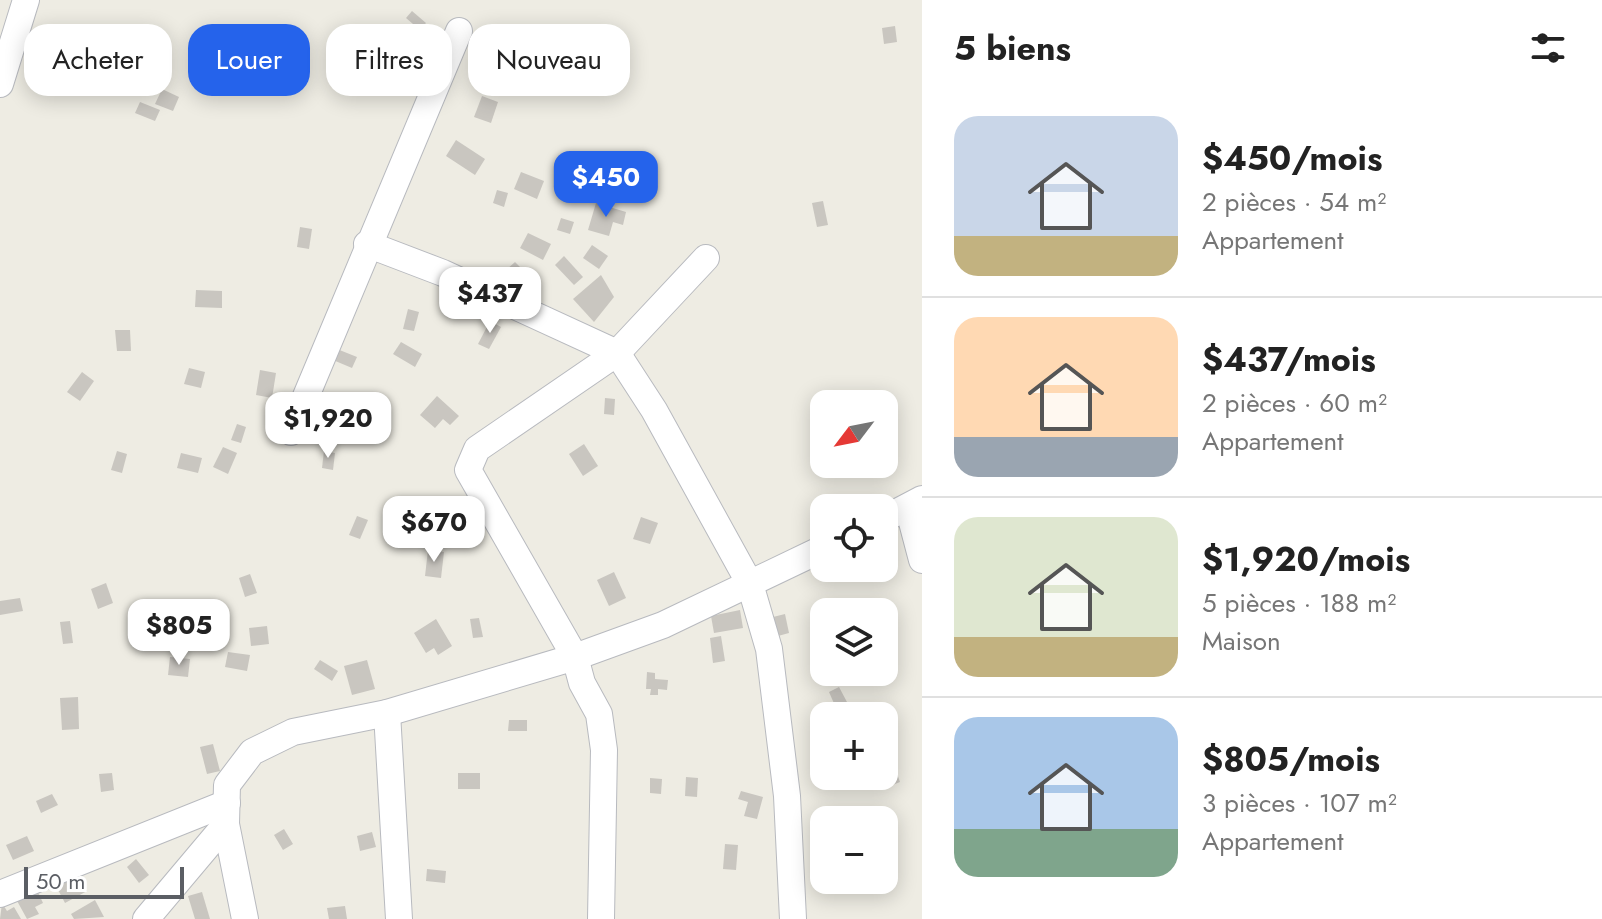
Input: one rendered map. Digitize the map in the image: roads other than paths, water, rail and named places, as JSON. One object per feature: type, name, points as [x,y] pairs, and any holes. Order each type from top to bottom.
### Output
[{"type":"street","points":[[0,84],[26,0]]},
{"type":"street","points":[[291,432],[367,244],[459,31]]},
{"type":"street","points":[[367,244],[443,273],[617,353],[654,410],[750,584],[769,649],[787,796],[793,919]]},
{"type":"street","points":[[601,919],[604,750],[599,714],[582,683],[575,657],[468,470],[477,449],[617,353],[706,258]]},
{"type":"street","points":[[915,503],[922,560]]},
{"type":"street","points":[[245,919],[227,814],[227,785],[252,752],[293,732],[387,713],[575,657],[663,625],[810,555]]},
{"type":"street","points":[[387,713],[399,919]]},
{"type":"street","points":[[0,894],[227,814]]},
{"type":"street","points":[[146,919],[227,814]]}]
